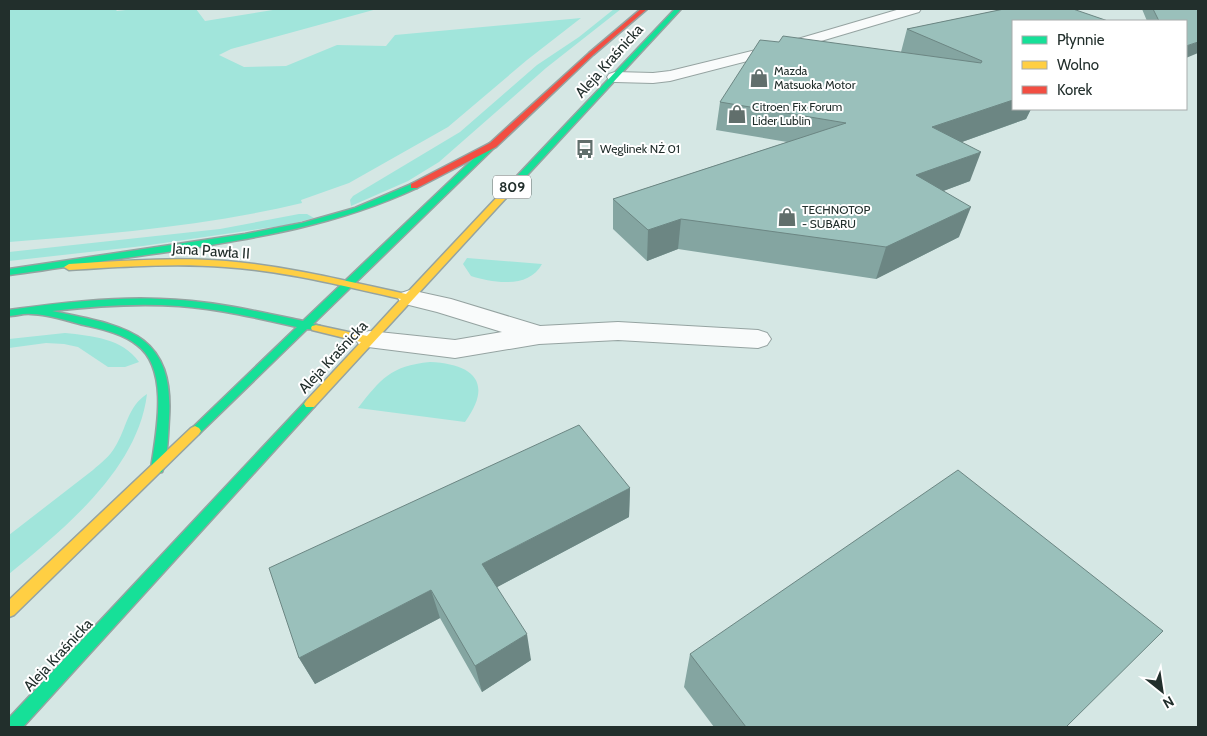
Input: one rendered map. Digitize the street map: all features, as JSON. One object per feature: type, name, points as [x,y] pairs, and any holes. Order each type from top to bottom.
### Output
[{"type":"main road","name":"Aleja Kraśnicka","points":[[9,610],[493,145],[591,54],[644,9]]},
{"type":"main road","name":"Aleja Kraśnicka","points":[[12,727],[678,9]]},
{"type":"main road","points":[[52,267],[257,236],[329,220],[369,206],[408,189],[493,145]]},
{"type":"main road","name":"Jana Pawła II","points":[[9,272],[52,267],[147,263],[227,264],[348,284],[410,298]]},
{"type":"main road","points":[[9,313],[121,302],[174,303],[228,310],[369,340]]},
{"type":"main road","points":[[31,310],[125,333],[139,339],[149,349],[163,377],[165,398],[157,468]]},
{"type":"street","points":[[615,77],[653,78],[670,76],[789,46],[914,9]]},
{"type":"street","points":[[410,298],[442,305],[539,335]]},
{"type":"street","points":[[369,340],[455,349],[539,335],[618,331],[758,339]]},
{"type":"green space","points":[[9,9],[115,9],[117,11],[134,9],[196,9],[205,21],[279,9],[377,9],[231,49],[219,55],[244,67],[286,66],[337,45],[386,46],[395,35],[581,18],[527,60],[448,127],[349,183],[301,200],[302,203],[229,218],[193,223],[9,242]]},
{"type":"green space","points":[[614,9],[621,9],[546,68],[439,162],[408,181],[351,206],[350,200],[353,196],[460,132],[537,65],[579,37]]},
{"type":"green space","points":[[307,214],[314,218],[287,225],[143,246],[9,261],[9,252],[220,229]]},
{"type":"green space","points":[[467,258],[542,264],[536,272],[520,281],[500,282],[471,276],[463,264]]},
{"type":"green space","points":[[65,333],[96,337],[115,343],[132,354],[139,362],[125,367],[108,367],[78,347],[64,344],[46,343],[9,348],[9,339]]},
{"type":"green space","points":[[430,362],[458,367],[468,371],[474,378],[478,386],[478,396],[474,408],[465,422],[358,408],[373,389],[388,376],[405,367]]},
{"type":"green space","points":[[147,394],[141,421],[130,447],[114,472],[75,517],[9,574],[9,535],[93,470],[108,456],[119,440],[131,411],[140,399]]},
{"type":"building","points":[[1004,9],[1073,9],[1105,20],[1012,20],[1012,100],[932,127],[981,152],[916,175],[971,207],[886,247],[681,219],[648,230],[613,199],[846,123],[720,102],[760,40],[779,42],[783,36],[981,63],[982,61],[907,29]]},
{"type":"building","points":[[1153,9],[1198,9],[1198,42],[1187,46],[1187,20],[1158,20]]},
{"type":"building","points":[[579,425],[630,488],[482,564],[527,634],[475,666],[431,590],[299,658],[269,568]]},
{"type":"building","points":[[958,470],[1163,631],[1066,727],[746,727],[690,654]]},
{"type":"traffic: fast","points":[[503,196],[678,9]]},
{"type":"traffic: fast","points":[[195,431],[493,145]]},
{"type":"traffic: fast","points":[[9,272],[274,232],[330,219],[358,210],[414,186]]},
{"type":"traffic: fast","points":[[9,313],[104,303],[161,302],[220,308],[316,328]]},
{"type":"traffic: fast","points":[[31,310],[124,333],[141,342],[153,356],[160,372],[164,411],[157,468]]},
{"type":"traffic: fast","points":[[12,727],[310,404]]},
{"type":"traffic: slow","points":[[316,328],[369,340],[503,196]]},
{"type":"traffic: slow","points":[[69,267],[167,262],[249,266],[410,298]]},
{"type":"traffic: slow","points":[[310,404],[369,340]]},
{"type":"traffic: slow","points":[[9,610],[195,431]]},
{"type":"traffic: jam","points":[[414,186],[493,145],[591,54],[644,9]]},
{"type":"place","name":"Mazda Matsuoka Motor","points":[[759,78]]},
{"type":"place","name":"Citroen Fix Forum Lider Lublin","points":[[737,114]]},
{"type":"place","name":"Węglinek NŻ 01","points":[[585,149]]},
{"type":"place","name":"TECHNOTOP - SUBARU","points":[[787,217]]}]
